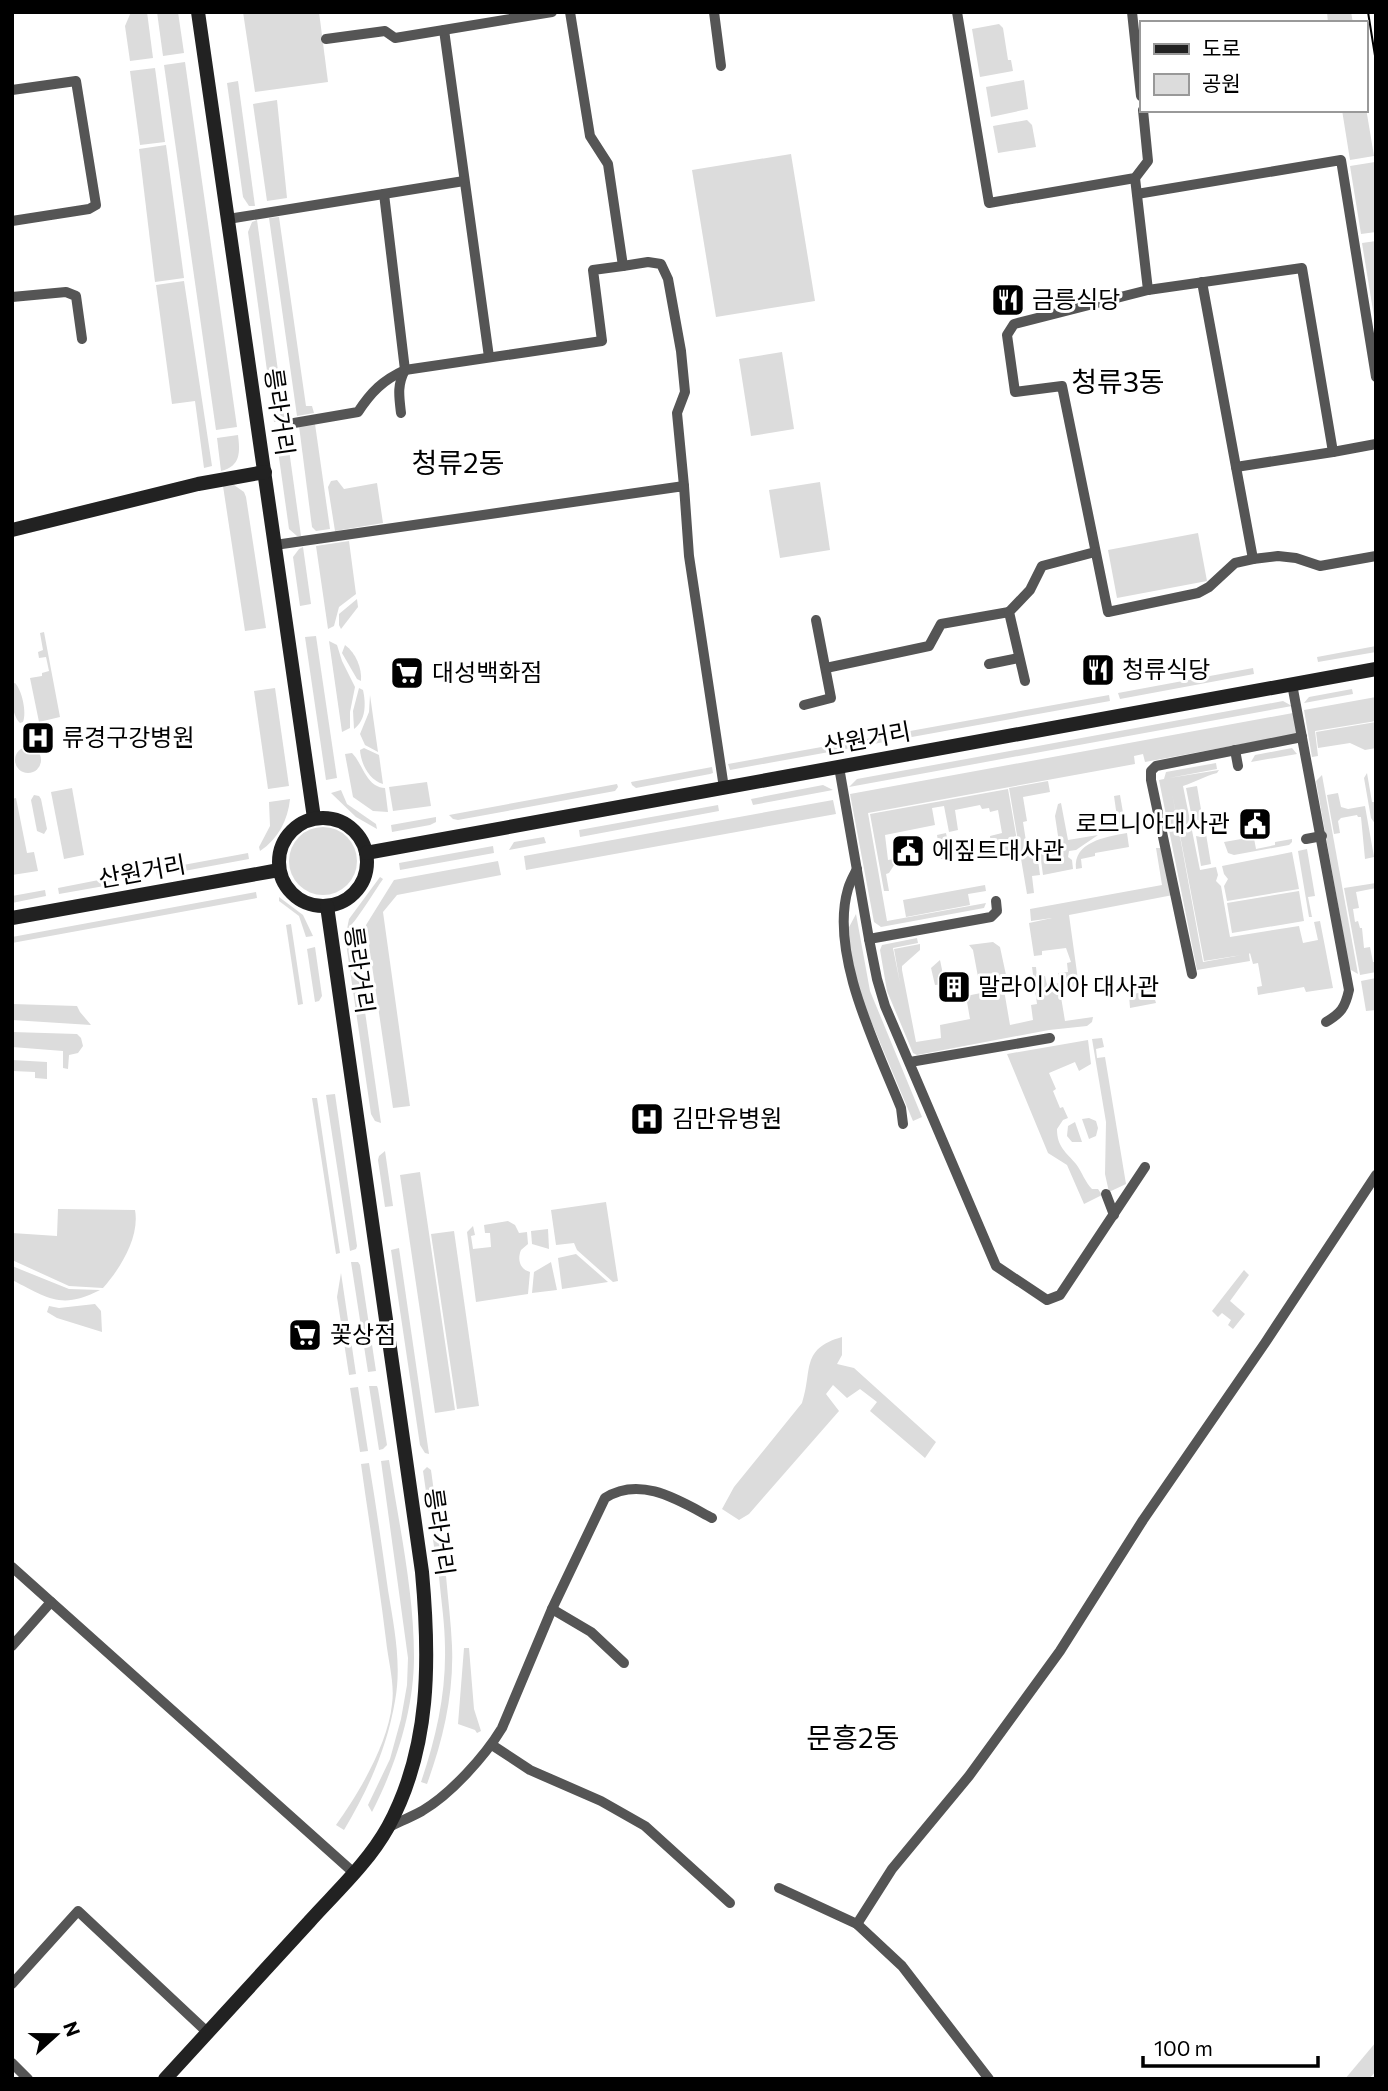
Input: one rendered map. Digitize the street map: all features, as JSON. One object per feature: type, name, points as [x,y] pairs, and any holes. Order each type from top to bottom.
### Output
[{"type":"main road","name":"릉라거리","points":[[198,12],[314,818]]},
{"type":"main road","points":[[12,530],[198,484],[265,472]]},
{"type":"main road","name":"산원거리","points":[[366,853],[1376,669]]},
{"type":"main road","points":[[327,817],[350,827],[359,836],[366,853],[365,876],[358,889],[347,899],[327,906],[306,903],[294,896],[285,885],[279,870],[278,858],[282,844],[290,832],[301,823],[314,818],[327,817]]},
{"type":"main road","name":"산원거리","points":[[12,918],[279,870]]},
{"type":"main road","name":"릉라거리","points":[[165,2079],[354,1873],[387,1828],[406,1785],[424,1713],[428,1634],[422,1572],[327,906]]},
{"type":"street","points":[[326,38],[385,31],[395,38],[520,15],[552,12]]},
{"type":"street","points":[[570,12],[590,136],[608,164],[623,266]]},
{"type":"street","points":[[714,12],[721,66]]},
{"type":"street","points":[[957,12],[989,203],[1135,178],[1148,161],[1143,112]]},
{"type":"street","points":[[1132,12],[1140,87]]},
{"type":"street","points":[[444,30],[489,357]]},
{"type":"street","points":[[12,90],[76,81],[96,205],[89,209],[12,221]]},
{"type":"street","points":[[1137,194],[1341,160],[1376,377]]},
{"type":"street","points":[[1135,178],[1148,290]]},
{"type":"street","points":[[228,219],[464,181]]},
{"type":"street","points":[[384,194],[405,370],[398,391],[401,413]]},
{"type":"street","points":[[294,423],[358,412],[372,390],[405,370],[602,341],[593,270],[648,262],[661,264],[668,279],[681,351],[685,393],[677,413],[689,556],[724,788]]},
{"type":"street","points":[[1333,452],[1301,268],[1148,290],[1014,324],[1007,335],[1015,392],[1062,386],[1108,612],[1198,593],[1209,587],[1235,563],[1253,559],[1278,556],[1296,558],[1320,566],[1376,556]]},
{"type":"street","points":[[1202,282],[1253,559]]},
{"type":"street","points":[[12,297],[65,292],[76,296],[82,340]]},
{"type":"street","points":[[1236,467],[1376,444]]},
{"type":"street","points":[[275,545],[684,486]]},
{"type":"street","points":[[826,668],[929,646],[941,624],[1009,612],[1030,590],[1042,566],[1095,552]]},
{"type":"street","points":[[1009,612],[1024,681]]},
{"type":"street","points":[[804,705],[831,698],[816,620]]},
{"type":"street","points":[[989,664],[1019,658]]},
{"type":"street","points":[[1292,684],[1349,990],[1346,1006],[1340,1014],[1326,1022]]},
{"type":"street","points":[[1192,974],[1145,781],[1156,766],[1303,737]]},
{"type":"street","points":[[1235,750],[1238,765]]},
{"type":"street","points":[[839,767],[869,939],[883,998],[957,1179],[996,1266],[1047,1300],[1060,1295],[1145,1167]]},
{"type":"street","points":[[1309,772],[1322,770]]},
{"type":"street","points":[[1306,839],[1322,836]]},
{"type":"street","points":[[858,869],[848,888],[845,915],[846,940],[856,997],[901,1108],[903,1124]]},
{"type":"street","points":[[869,939],[991,917],[997,911],[996,901]]},
{"type":"street","points":[[924,929],[926,942]]},
{"type":"street","points":[[1347,981],[1360,979]]},
{"type":"street","points":[[910,1062],[1050,1038]]},
{"type":"street","points":[[957,1179],[970,1175]]},
{"type":"street","points":[[857,1924],[892,1869],[969,1776],[1060,1651],[1143,1520],[1376,1175]]},
{"type":"street","points":[[1106,1195],[1114,1215]]},
{"type":"street","points":[[387,1828],[424,1810],[452,1787],[492,1745],[605,1498],[618,1489],[648,1489],[673,1497],[712,1518]]},
{"type":"street","points":[[12,1567],[354,1873]]},
{"type":"street","points":[[12,1646],[51,1602]]},
{"type":"street","points":[[552,1609],[591,1632],[624,1664]]},
{"type":"street","points":[[492,1745],[530,1770],[601,1801],[645,1826],[730,1903]]},
{"type":"street","points":[[779,1888],[857,1924],[902,1966],[989,2079]]},
{"type":"street","points":[[12,1984],[78,1911],[207,2032]]},
{"type":"street","points":[[12,2063],[28,2079]]},
{"type":"green space","points":[[131,12],[147,12],[153,58],[130,61],[125,26]]},
{"type":"green space","points":[[157,12],[178,12],[184,53],[163,56]]},
{"type":"green space","points":[[243,12],[319,12],[328,82],[255,92]]},
{"type":"green space","points":[[1327,12],[1351,12],[1353,21],[1328,21]]},
{"type":"green space","points":[[999,24],[1003,28],[1008,60],[1011,60],[1013,71],[980,77],[972,29]]},
{"type":"green space","points":[[185,62],[237,427],[216,430],[164,65]]},
{"type":"green space","points":[[155,68],[165,142],[140,145],[130,71]]},
{"type":"green space","points":[[1024,80],[1028,109],[991,117],[986,87]]},
{"type":"green space","points":[[238,81],[255,206],[249,206],[243,197],[227,83]]},
{"type":"green space","points":[[277,100],[287,198],[267,201],[253,104]]},
{"type":"green space","points":[[1342,112],[1367,112],[1374,156],[1350,160]]},
{"type":"green space","points":[[1027,120],[1032,125],[1036,147],[998,153],[993,126]]},
{"type":"green space","points":[[166,145],[184,278],[155,282],[139,149]]},
{"type":"green space","points":[[791,154],[815,301],[716,317],[692,170]]},
{"type":"green space","points":[[1375,162],[1376,232],[1361,234],[1350,166]]},
{"type":"green space","points":[[279,217],[306,406],[312,406],[314,413],[297,416],[269,218]]},
{"type":"green space","points":[[257,220],[285,421],[274,422],[248,232],[252,222]]},
{"type":"green space","points":[[1376,241],[1376,329],[1362,243]]},
{"type":"green space","points":[[184,281],[212,466],[204,468],[195,401],[172,404],[156,285]]},
{"type":"green space","points":[[782,352],[794,429],[751,436],[739,359]]},
{"type":"green space","points":[[315,424],[330,529],[316,531],[312,527],[299,426]]},
{"type":"green space","points":[[286,428],[301,536],[289,529],[275,429]]},
{"type":"green space","points":[[238,435],[238,458],[232,466],[221,471],[217,438]]},
{"type":"green space","points":[[337,480],[344,489],[377,483],[383,523],[335,531],[328,487],[331,481]]},
{"type":"green space","points":[[820,482],[830,550],[780,558],[769,490]]},
{"type":"green space","points":[[234,485],[244,492],[246,497],[266,628],[245,631],[223,486]]},
{"type":"green space","points":[[1198,533],[1207,581],[1117,598],[1108,550]]},
{"type":"green space","points":[[349,541],[356,594],[339,607],[334,626],[328,629],[316,546]]},
{"type":"green space","points":[[303,547],[311,604],[300,606],[293,557]]},
{"type":"green space","points":[[357,599],[358,607],[341,629],[339,614]]},
{"type":"green space","points":[[44,632],[60,717],[39,722],[30,678],[42,676],[42,673],[49,671],[46,657],[39,658],[38,652],[43,650],[40,633]]},
{"type":"green space","points":[[316,636],[337,778],[326,780],[305,637]]},
{"type":"green space","points":[[329,641],[337,645],[355,687],[350,728],[342,732]]},
{"type":"green space","points":[[345,645],[358,661],[361,681],[357,679],[342,653]]},
{"type":"green space","points":[[1376,646],[1376,652],[1318,662],[1317,657]]},
{"type":"green space","points":[[1253,668],[1254,674],[1120,699],[1118,693]]},
{"type":"green space","points":[[15,683],[22,696],[24,708],[23,722],[20,723],[13,705],[12,684]]},
{"type":"green space","points":[[275,688],[289,786],[268,789],[254,691]]},
{"type":"green space","points":[[359,688],[363,690],[364,711],[361,721],[354,729],[353,711]]},
{"type":"green space","points":[[1352,689],[1353,694],[1304,703],[1309,697]]},
{"type":"green space","points":[[370,695],[378,752],[365,745],[360,734],[369,712]]},
{"type":"green space","points":[[1109,695],[1110,701],[730,770],[728,764]]},
{"type":"green space","points":[[1376,697],[1376,721],[1315,731],[1318,756],[1312,757],[1304,710]]},
{"type":"green space","points":[[1283,701],[1292,706],[849,787],[857,779]]},
{"type":"green space","points":[[1293,713],[1297,734],[1145,762],[1143,754],[1134,756],[1135,764],[868,813],[887,921],[986,903],[984,908],[881,927],[874,922],[850,794]]},
{"type":"green space","points":[[1376,722],[1376,748],[1365,750],[1350,743],[1318,748],[1316,732]]},
{"type":"green space","points":[[28,747],[37,751],[41,760],[37,769],[28,773],[19,769],[15,760],[19,751]]},
{"type":"green space","points":[[364,748],[379,755],[383,784],[374,779],[364,766],[360,750]]},
{"type":"green space","points":[[1292,748],[1297,754],[1251,762],[1255,755]]},
{"type":"green space","points":[[352,753],[373,784],[385,788],[388,812],[373,811],[353,797],[345,754]]},
{"type":"green space","points":[[1216,763],[1217,769],[1169,778],[1219,770],[1183,786],[1200,870],[1216,867],[1216,881],[1221,886],[1230,937],[1299,926],[1303,943],[1318,940],[1314,922],[1320,921],[1333,988],[1306,992],[1304,987],[1258,995],[1257,987],[1262,986],[1258,963],[1253,964],[1250,953],[1250,961],[1197,970],[1159,780],[1164,779],[1166,772]],"holes":[[[1172,793],[1204,961],[1242,955],[1203,962]]]},
{"type":"green space","points":[[712,767],[713,773],[710,774],[636,788],[631,782]]},
{"type":"green space","points":[[1367,773],[1372,802],[1376,802],[1376,825],[1371,818],[1364,778]]},
{"type":"green space","points":[[1322,775],[1358,974],[1349,967],[1316,781]]},
{"type":"green space","points":[[1048,781],[1050,792],[1023,797],[1027,821],[1023,822],[1028,854],[1037,853],[1040,875],[1032,876],[1034,893],[1027,894],[1009,788]]},
{"type":"green space","points":[[427,782],[431,806],[393,811],[389,787]]},
{"type":"green space","points":[[617,784],[615,791],[458,820],[449,815]]},
{"type":"green space","points":[[823,785],[833,790],[753,805],[751,799]]},
{"type":"green space","points":[[1197,786],[1203,821],[1193,823],[1186,788]]},
{"type":"green space","points":[[72,788],[84,855],[64,859],[51,792]]},
{"type":"green space","points":[[1008,789],[1019,852],[1011,853],[1000,846],[991,845],[990,836],[1002,833],[998,810],[990,812],[989,808],[982,809],[980,805],[955,810],[958,830],[949,832],[944,806],[932,808],[935,825],[885,835],[888,860],[902,860],[896,862],[886,874],[889,891],[884,891],[870,814]]},
{"type":"green space","points":[[341,790],[347,804],[376,824],[377,829],[356,817],[331,793]]},
{"type":"green space","points":[[1338,793],[1341,807],[1348,809],[1365,806],[1374,857],[1365,859],[1361,817],[1357,815],[1341,818],[1338,821],[1340,833],[1334,834],[1327,795]]},
{"type":"green space","points":[[34,795],[41,799],[47,829],[44,834],[37,831],[31,800]]},
{"type":"green space","points":[[1120,795],[1126,830],[1119,831],[1114,796]]},
{"type":"green space","points":[[16,798],[27,853],[34,852],[38,871],[12,875],[12,799]]},
{"type":"green space","points":[[290,799],[281,828],[272,841],[260,851],[259,847],[270,826],[269,802]]},
{"type":"green space","points":[[833,800],[836,814],[526,870],[524,856]]},
{"type":"green space","points":[[1061,803],[1068,840],[1098,835],[1076,850],[1069,851],[1068,857],[1072,860],[1073,869],[1043,875],[1040,853],[1060,849],[1055,816],[1058,804]]},
{"type":"green space","points":[[718,805],[719,811],[580,837],[579,830]]},
{"type":"green space","points":[[436,817],[436,822],[430,825],[392,832],[391,825]]},
{"type":"green space","points":[[323,827],[336,830],[347,837],[354,848],[357,861],[354,874],[347,885],[336,892],[323,895],[310,892],[299,885],[292,874],[289,861],[292,848],[299,837],[310,830]]},
{"type":"green space","points":[[946,833],[951,857],[941,859],[937,835]]},
{"type":"green space","points":[[1127,833],[1129,847],[1095,853],[1095,856],[1081,859],[1082,868],[1076,869],[1076,860],[1080,853],[1092,842]]},
{"type":"green space","points":[[1253,833],[1256,849],[1275,845],[1275,842],[1292,839],[1292,842],[1289,845],[1234,855],[1228,853],[1224,842],[1247,838],[1247,834]]},
{"type":"green space","points":[[1206,834],[1211,864],[1201,866],[1196,836]]},
{"type":"green space","points":[[544,837],[546,843],[509,850],[514,842]]},
{"type":"green space","points":[[493,846],[494,853],[400,870],[399,863]]},
{"type":"green space","points":[[1156,848],[1161,848],[1173,895],[1069,915],[1079,987],[1043,992],[1060,991],[1065,1021],[1093,1017],[1092,1022],[1087,1026],[1049,1030],[917,1055],[913,1053],[887,991],[880,950],[882,945],[917,938],[918,943],[893,948],[900,983],[894,949],[920,944],[920,950],[902,966],[916,1042],[941,1038],[940,1025],[970,1019],[966,996],[981,993],[973,950],[969,945],[993,942],[1000,947],[1009,989],[1004,990],[1010,1025],[1033,1020],[1031,1005],[1037,1004],[1032,967],[1036,967],[1037,977],[1045,976],[1047,985],[1059,983],[1058,973],[1068,972],[1067,963],[1071,962],[1066,948],[1042,951],[1042,955],[1034,956],[1029,923],[1052,918],[1031,921],[1030,909],[1162,885]]},
{"type":"green space","points":[[1307,849],[1315,896],[1308,897],[1312,917],[1309,917],[1298,851]]},
{"type":"green space","points":[[1292,852],[1299,889],[1227,901],[1224,886],[1228,879],[1222,866]]},
{"type":"green space","points":[[248,853],[249,859],[157,876],[156,870]]},
{"type":"green space","points":[[498,861],[501,875],[397,895],[383,912],[410,1106],[393,1108],[366,925],[394,880]]},
{"type":"green space","points":[[380,877],[383,879],[347,929],[349,919]]},
{"type":"green space","points":[[109,878],[110,885],[59,894],[58,888]]},
{"type":"green space","points":[[1376,883],[1376,888],[1356,892],[1359,908],[1353,909],[1355,922],[1358,921],[1362,928],[1364,948],[1370,947],[1373,962],[1376,962],[1376,972],[1360,975],[1344,888]]},
{"type":"green space","points":[[985,885],[986,891],[968,894],[970,905],[906,917],[903,900]]},
{"type":"green space","points":[[45,890],[46,896],[12,903],[12,896]]},
{"type":"green space","points":[[1299,891],[1304,921],[1232,933],[1227,903]]},
{"type":"green space","points":[[256,892],[257,898],[12,943],[12,937]]},
{"type":"green space","points":[[279,897],[303,915],[313,936],[306,937],[299,916],[279,901]]},
{"type":"green space","points":[[856,914],[870,991],[922,1117],[913,1121],[858,990],[847,931]]},
{"type":"green space","points":[[291,924],[303,1004],[298,1005],[286,925]]},
{"type":"green space","points":[[355,942],[381,1123],[375,1121],[371,1114],[346,943]]},
{"type":"green space","points":[[315,947],[322,996],[315,1002],[307,949]]},
{"type":"green space","points":[[940,960],[945,984],[935,985],[931,968]]},
{"type":"green space","points":[[1376,978],[1376,1010],[1366,1011],[1361,981]]},
{"type":"green space","points":[[1152,990],[1156,1003],[1130,1008],[1129,995]]},
{"type":"green space","points":[[12,1004],[77,1006],[91,1025],[12,1020]]},
{"type":"green space","points":[[12,1032],[77,1034],[83,1046],[78,1053],[69,1055],[68,1069],[63,1068],[63,1051],[12,1047]]},
{"type":"green space","points":[[1102,1038],[1104,1047],[1096,1049],[1097,1058],[1105,1057],[1126,1184],[1109,1192],[1105,1174],[1106,1122],[1092,1039]]},
{"type":"green space","points":[[1088,1040],[1091,1064],[1079,1071],[1075,1062],[1049,1073],[1060,1108],[1063,1107],[1068,1118],[1063,1120],[1057,1129],[1060,1145],[1092,1189],[1098,1189],[1102,1195],[1084,1204],[1067,1165],[1048,1153],[1007,1054]]},
{"type":"green space","points":[[12,1060],[47,1062],[47,1079],[35,1078],[35,1072],[12,1071]]},
{"type":"green space","points":[[335,1094],[357,1246],[350,1251],[326,1095]]},
{"type":"green space","points":[[312,1098],[317,1098],[340,1253],[336,1254]]},
{"type":"green space","points":[[1082,1119],[1096,1121],[1098,1128],[1096,1136],[1089,1139]]},
{"type":"green space","points":[[1075,1122],[1082,1142],[1072,1142],[1067,1136],[1068,1126]]},
{"type":"green space","points":[[385,1151],[393,1206],[385,1207],[378,1160]]},
{"type":"green space","points":[[420,1172],[455,1410],[435,1413],[400,1175]]},
{"type":"green space","points":[[606,1202],[618,1281],[613,1282],[577,1250],[574,1243],[556,1245],[551,1210]]},
{"type":"green space","points":[[58,1209],[135,1210],[132,1242],[116,1272],[103,1288],[69,1286],[12,1260],[12,1233],[57,1236]]},
{"type":"green space","points":[[508,1221],[515,1225],[519,1233],[527,1232],[528,1244],[521,1250],[519,1257],[520,1264],[530,1272],[528,1294],[476,1302],[467,1232],[473,1226],[473,1249],[491,1247],[490,1233],[485,1233],[484,1225]]},
{"type":"green space","points":[[548,1229],[549,1249],[532,1244],[531,1231]]},
{"type":"green space","points":[[454,1231],[479,1406],[457,1409],[431,1234]]},
{"type":"green space","points":[[399,1248],[429,1454],[425,1453],[420,1445],[391,1250]]},
{"type":"green space","points":[[576,1254],[608,1282],[562,1289],[558,1258]]},
{"type":"green space","points":[[351,1262],[358,1262],[360,1265],[376,1371],[368,1372]]},
{"type":"green space","points":[[551,1262],[557,1290],[532,1293],[534,1272]]},
{"type":"green space","points":[[12,1266],[69,1289],[100,1290],[75,1299],[55,1299],[12,1280]]},
{"type":"green space","points":[[1244,1270],[1249,1275],[1230,1301],[1245,1314],[1233,1329],[1228,1325],[1231,1320],[1222,1313],[1218,1317],[1212,1311]]},
{"type":"green space","points":[[341,1273],[356,1374],[349,1375],[337,1297]]},
{"type":"green space","points":[[95,1304],[101,1311],[102,1332],[57,1318],[47,1312],[49,1306],[59,1308]]},
{"type":"green space","points":[[842,1337],[842,1355],[837,1364],[854,1368],[936,1442],[925,1458],[870,1411],[877,1402],[860,1389],[847,1398],[833,1385],[826,1394],[839,1411],[749,1514],[739,1520],[722,1509],[734,1487],[802,1403],[814,1354],[829,1342]]},
{"type":"green space","points":[[369,1386],[377,1386],[378,1389],[387,1445],[379,1450]]},
{"type":"green space","points":[[358,1387],[368,1451],[360,1452],[350,1388]]},
{"type":"green space","points":[[389,1460],[412,1608],[414,1657],[411,1697],[402,1737],[372,1812],[368,1805],[390,1759],[407,1685],[408,1658],[381,1461]]},
{"type":"green space","points":[[369,1463],[395,1632],[397,1687],[382,1752],[369,1784],[344,1830],[336,1825],[363,1783],[379,1751],[393,1696],[361,1464]]},
{"type":"green space","points":[[427,1467],[431,1470],[443,1559],[439,1563],[436,1560],[423,1471]]},
{"type":"green space","points":[[439,1576],[446,1576],[452,1646],[451,1682],[438,1751],[427,1784],[421,1782],[439,1716],[445,1665]]},
{"type":"green space","points":[[464,1648],[469,1648],[474,1709],[481,1731],[477,1733],[458,1724]]},
{"type":"green space","points":[[1376,2042],[1376,2071],[1369,2079],[1345,2079]]},
{"type":"tram line","points":[[1368,12],[1376,62]]},
{"type":"place","name":"금릉식당","points":[[1008,300]]},
{"type":"place","name":"청류식당","points":[[1098,670]]},
{"type":"place","name":"대성백화점","points":[[407,673]]},
{"type":"place","name":"류경구강병원","points":[[38,738]]},
{"type":"place","name":"로므니아대사관","points":[[1255,824]]},
{"type":"place","name":"에짚트대사관","points":[[908,851]]},
{"type":"place","name":"말라이시아 대사관","points":[[954,987]]},
{"type":"place","name":"김만유병원","points":[[647,1119]]},
{"type":"place","name":"꽃상점","points":[[305,1335]]},
{"type":"district","name":"청류3동","points":[[1118,382]]},
{"type":"district","name":"청류2동","points":[[458,463]]},
{"type":"district","name":"문흥2동","points":[[853,1738]]}]
